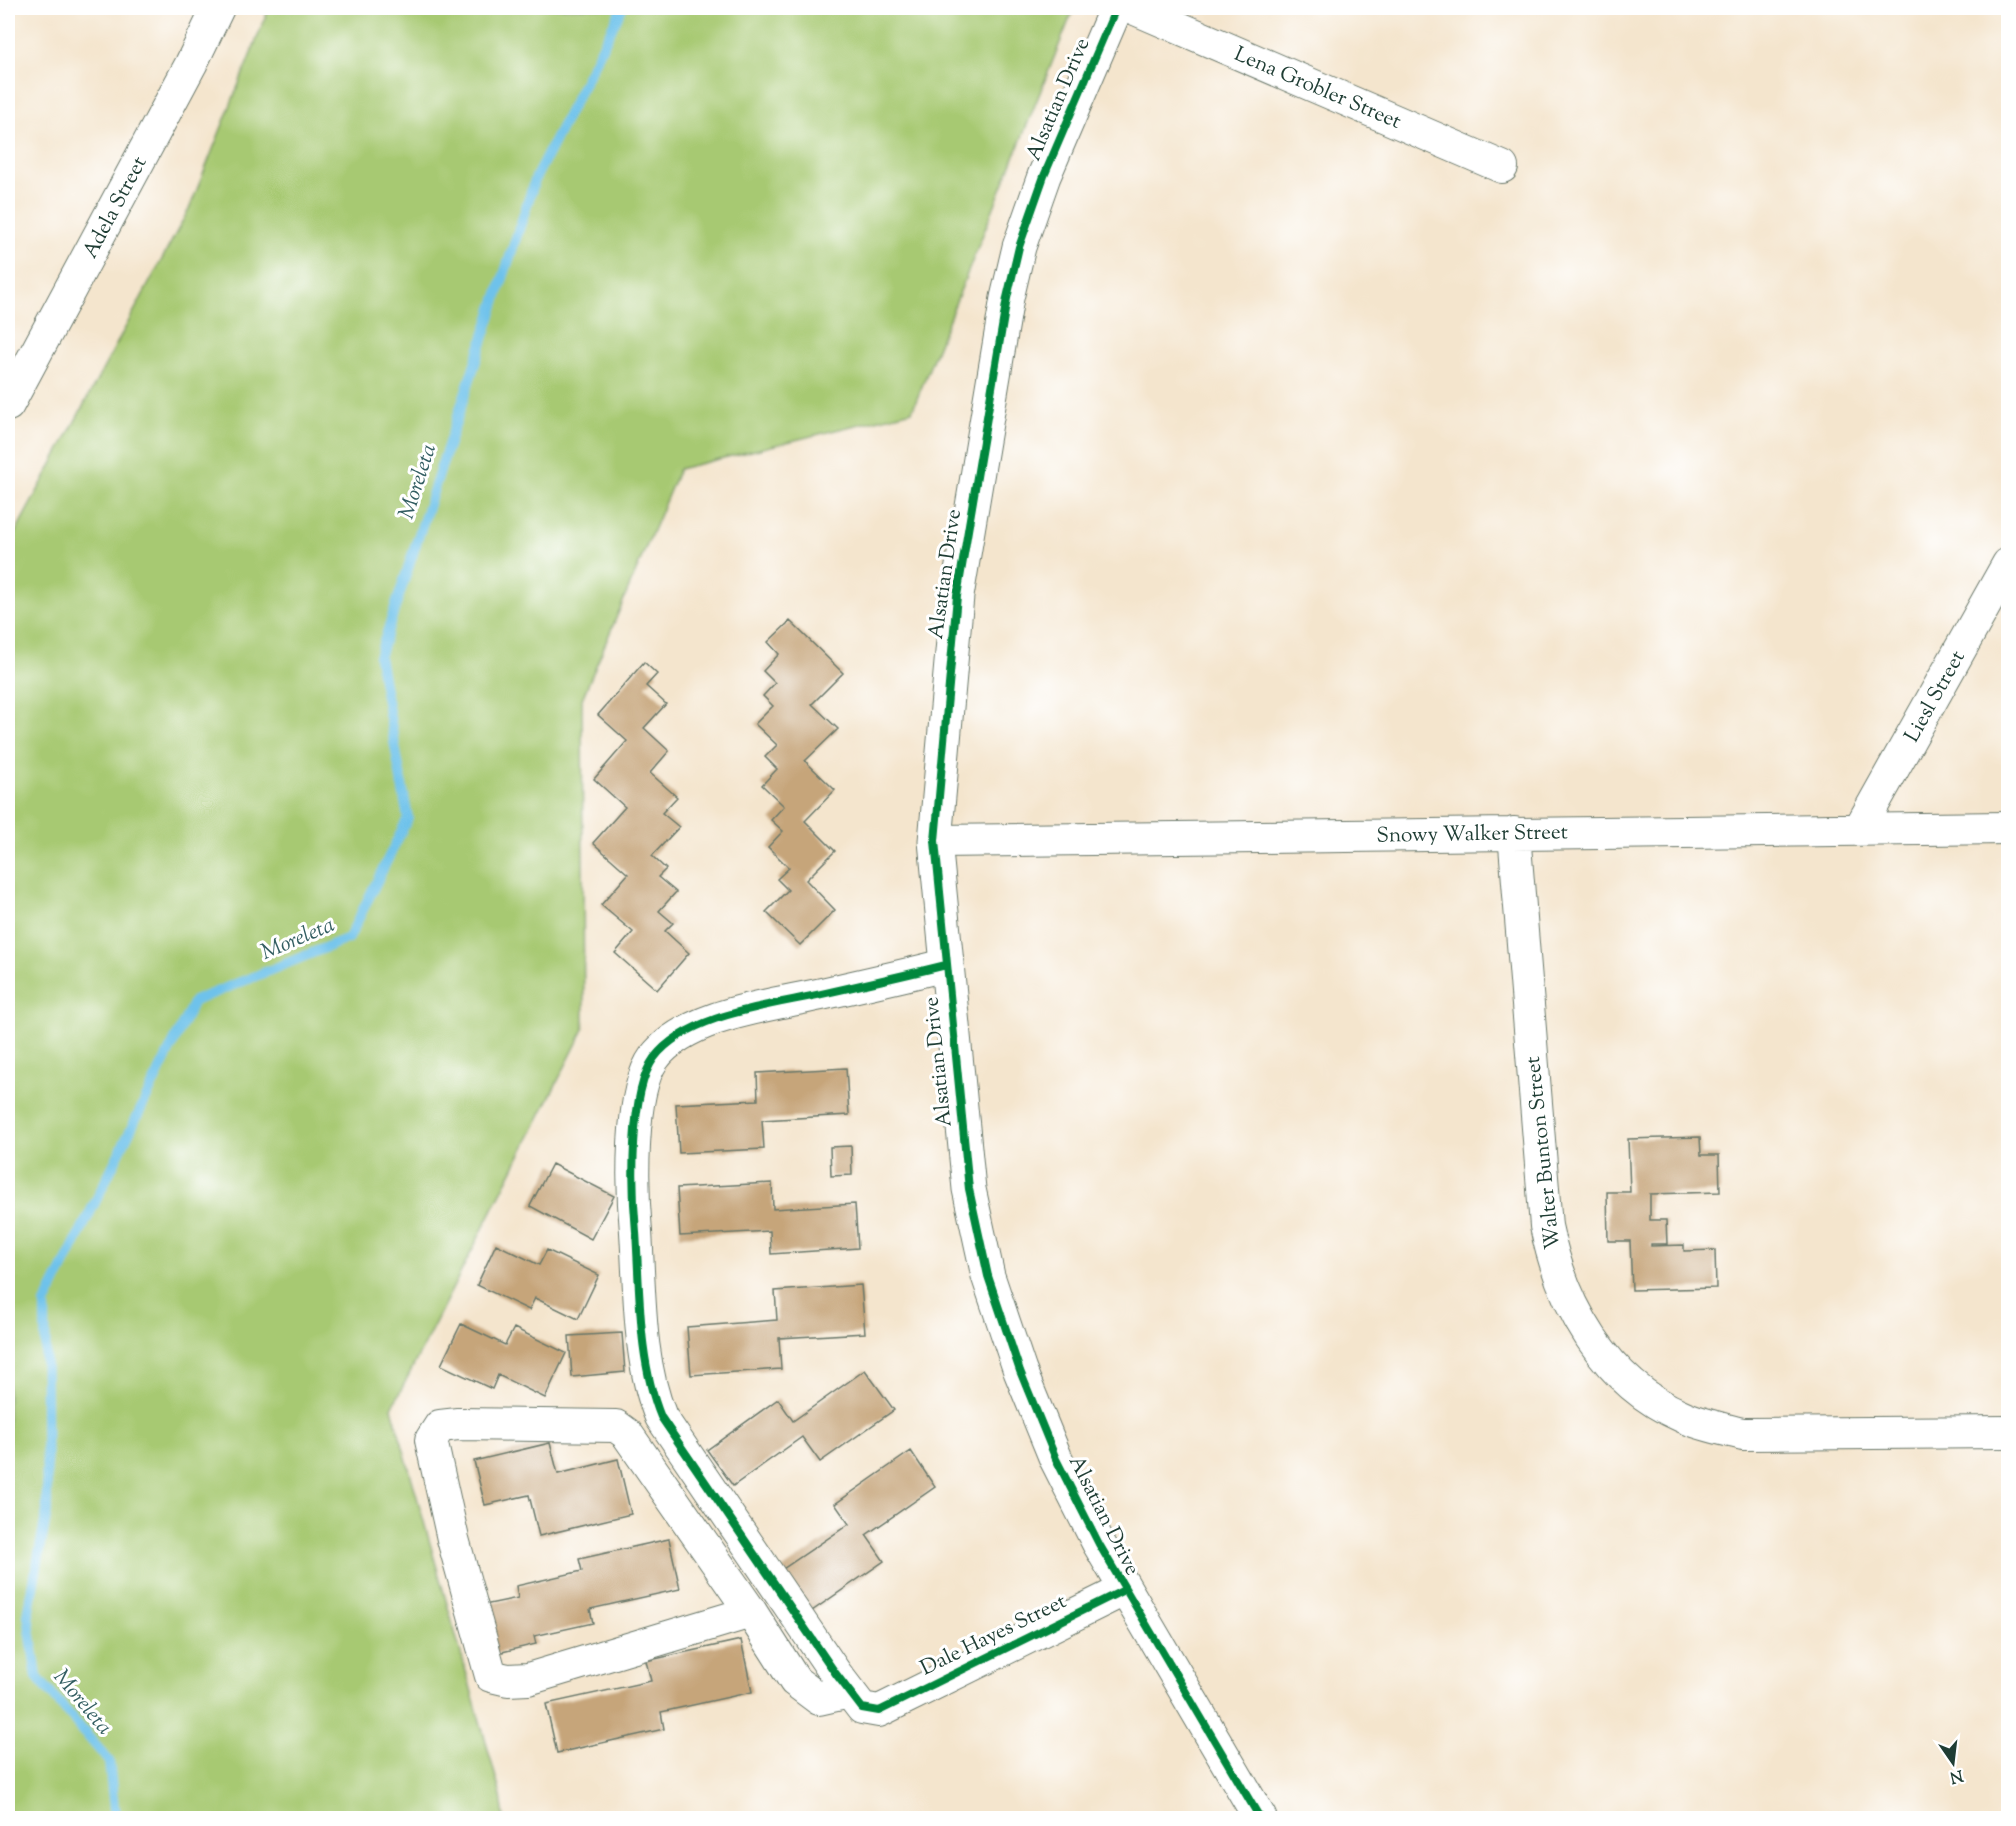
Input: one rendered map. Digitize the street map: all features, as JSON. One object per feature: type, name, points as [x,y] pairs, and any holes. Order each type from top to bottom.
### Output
[{"type":"street","name":"Adela Street","points":[[8,405],[191,64],[218,8]]},
{"type":"street","name":"Alsatian Drive","points":[[1116,8],[1044,176],[1019,247],[1007,298],[957,596],[934,841],[969,1189],[988,1276],[1020,1371],[1056,1459],[1124,1590],[1260,1818]]},
{"type":"street","name":"Lena Grobler Street","points":[[1133,8],[1502,167]]},
{"type":"street","name":"Liesl Street","points":[[1860,828],[2008,564]]},
{"type":"street","name":"Snowy Walker Street","points":[[934,841],[2008,828]]},
{"type":"street","name":"Walter Bunton Street","points":[[1514,833],[1546,1226],[1560,1282],[1575,1313],[1613,1366],[1652,1400],[1681,1416],[1743,1434],[2008,1432]]},
{"type":"street","points":[[751,1612],[528,1679],[508,1680],[491,1676],[453,1539],[431,1440],[440,1426],[458,1424],[616,1426],[627,1434],[751,1612],[795,1681],[819,1699],[849,1692],[661,1417],[657,1406],[647,1356],[634,1208],[637,1099],[654,1058],[675,1039],[700,1026],[726,1015],[946,965]]},
{"type":"street","name":"Dale Hayes Street","points":[[849,1692],[862,1708],[879,1711],[1124,1590]]},
{"type":"green space","points":[[269,8],[1074,8],[912,411],[679,469],[582,699],[584,1029],[392,1408],[501,1796],[504,1818],[8,1818],[8,546],[190,207]]},
{"type":"building","points":[[790,621],[843,673],[812,704],[838,729],[805,761],[835,790],[805,821],[835,851],[806,880],[835,910],[800,945],[766,912],[788,890],[777,879],[789,868],[768,847],[783,831],[771,820],[784,806],[762,785],[777,769],[765,757],[777,745],[755,724],[773,706],[763,696],[775,683],[763,671],[779,654],[768,642]]},
{"type":"building","points":[[644,662],[657,674],[646,686],[666,704],[644,728],[669,751],[650,773],[677,797],[662,813],[679,827],[652,856],[666,869],[658,877],[676,892],[659,911],[673,923],[665,931],[689,953],[657,990],[615,953],[633,932],[601,905],[628,874],[593,843],[625,807],[594,779],[627,741],[598,715]]},
{"type":"building","points":[[846,1068],[849,1115],[762,1120],[764,1149],[679,1153],[676,1104],[758,1100],[757,1073]]},
{"type":"building","points":[[1700,1137],[1701,1155],[1719,1155],[1720,1192],[1650,1194],[1650,1220],[1666,1220],[1667,1244],[1651,1244],[1651,1246],[1684,1245],[1684,1251],[1715,1250],[1716,1288],[1632,1290],[1630,1241],[1608,1241],[1607,1192],[1630,1192],[1628,1139]]},
{"type":"building","points":[[851,1146],[852,1175],[831,1176],[830,1147]]},
{"type":"building","points":[[552,1164],[614,1196],[591,1239],[530,1206]]},
{"type":"building","points":[[772,1183],[773,1209],[855,1204],[858,1248],[771,1254],[770,1231],[680,1236],[677,1188]]},
{"type":"building","points":[[496,1244],[539,1265],[547,1250],[599,1275],[578,1319],[535,1298],[529,1310],[477,1285]]},
{"type":"building","points":[[861,1285],[865,1333],[779,1338],[781,1369],[691,1375],[687,1327],[777,1320],[775,1291]]},
{"type":"building","points":[[461,1324],[505,1345],[514,1328],[566,1353],[545,1398],[498,1375],[492,1389],[441,1365]]},
{"type":"building","points":[[622,1333],[625,1372],[572,1377],[569,1336]]},
{"type":"building","points":[[865,1370],[894,1410],[820,1462],[802,1437],[733,1486],[707,1450],[778,1399],[793,1421]]},
{"type":"building","points":[[550,1443],[558,1474],[618,1459],[631,1514],[539,1536],[529,1495],[485,1505],[474,1461]]},
{"type":"building","points":[[911,1451],[935,1487],[866,1535],[884,1561],[809,1613],[780,1571],[849,1524],[835,1504]]},
{"type":"building","points":[[669,1539],[680,1589],[590,1609],[593,1623],[534,1636],[536,1644],[489,1655],[479,1606],[518,1598],[516,1586],[582,1571],[579,1559]]},
{"type":"building","points":[[741,1640],[752,1692],[661,1712],[664,1729],[557,1753],[546,1704],[651,1681],[646,1661]]},
{"type":"waterway","name":"Moreleta","points":[[115,1818],[109,1761],[37,1677],[28,1615],[47,1511],[45,1304],[194,1001],[349,938],[408,818],[379,657],[536,177],[622,8]]},
{"type":"cycle path","points":[[1116,8],[1044,176],[1019,247],[1007,298],[957,596],[935,841],[969,1189],[988,1276],[1020,1371],[1056,1459],[1099,1544],[1260,1818]]},
{"type":"cycle path","points":[[946,965],[734,1013],[688,1031],[669,1043],[654,1058],[640,1094],[633,1167],[641,1326],[653,1395],[661,1417],[836,1674],[862,1708],[879,1711],[1124,1590]]}]
